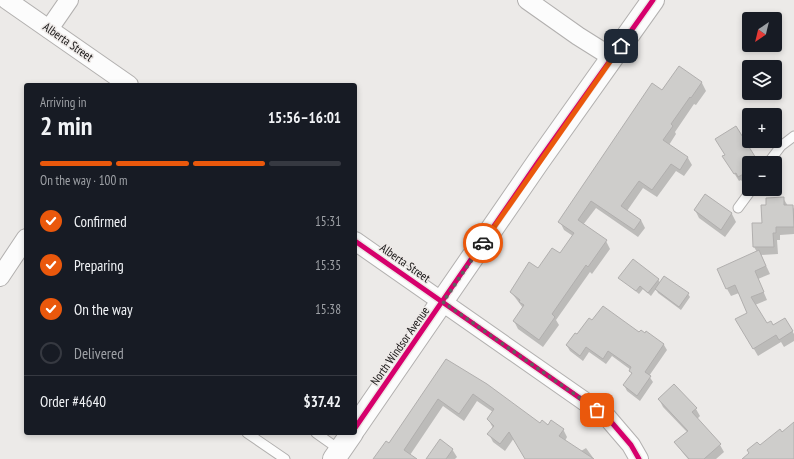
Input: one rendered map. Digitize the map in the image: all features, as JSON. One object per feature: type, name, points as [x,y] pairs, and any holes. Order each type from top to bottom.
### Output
[{"type":"street","name":"Alberta Street","points":[[7,0],[49,29],[108,79],[122,83]]},
{"type":"street","points":[[49,29],[69,0]]},
{"type":"street","points":[[527,0],[578,36],[613,58]]},
{"type":"street","name":"North Windsor Avenue","points":[[357,425],[538,162],[653,0]]},
{"type":"street","points":[[0,277],[24,241]]},
{"type":"street","name":"Alberta Street","points":[[357,241],[607,417],[631,445],[639,459]]},
{"type":"lane","points":[[773,156],[781,146],[794,136]]},
{"type":"lane","points":[[738,208],[747,196]]},
{"type":"lane","points":[[250,435],[285,459]]},
{"type":"lane","points":[[320,435],[342,447]]},
{"type":"building","points":[[679,66],[702,82],[671,124],[673,126],[663,140],[688,157],[680,170],[671,164],[652,190],[639,181],[621,206],[641,220],[634,230],[591,201],[578,220],[607,240],[588,267],[586,265],[552,314],[555,317],[539,340],[513,321],[524,305],[519,302],[520,300],[510,292],[529,262],[538,268],[552,248],[560,253],[574,233],[558,222],[652,83],[662,90]]},
{"type":"building","points":[[736,126],[742,136],[742,148],[750,148],[755,156],[742,156],[742,175],[738,177],[736,173],[734,174],[722,156],[725,155],[715,139]]},
{"type":"building","points":[[705,194],[732,213],[721,230],[694,210]]},
{"type":"building","points":[[784,197],[784,205],[793,205],[794,227],[776,227],[776,233],[773,233],[774,247],[753,247],[752,223],[762,223],[761,205],[766,205],[766,198]]},
{"type":"building","points":[[759,250],[766,266],[755,271],[764,292],[751,297],[767,323],[771,321],[773,325],[785,318],[793,331],[779,340],[776,335],[753,349],[735,319],[747,313],[735,285],[726,289],[717,269]]},
{"type":"building","points":[[633,259],[659,279],[648,293],[640,286],[636,291],[618,278]]},
{"type":"building","points":[[664,276],[689,293],[679,307],[655,289]]},
{"type":"building","points":[[603,306],[639,332],[641,330],[645,333],[646,331],[664,344],[645,372],[651,376],[637,396],[623,385],[632,373],[629,371],[631,367],[608,351],[603,359],[586,347],[580,356],[566,345],[575,333],[577,334],[589,318],[592,320]]},
{"type":"building","points":[[446,359],[487,384],[540,423],[542,420],[548,425],[551,420],[564,429],[559,436],[594,459],[525,459],[509,432],[500,444],[487,434],[494,426],[487,419],[494,409],[473,394],[459,414],[438,399],[404,450],[417,459],[373,459],[386,441],[389,443]]},
{"type":"building","points":[[674,384],[697,408],[692,412],[721,444],[704,459],[689,459],[674,442],[688,431],[658,399]]},
{"type":"building","points":[[794,422],[794,459],[742,459],[749,453],[747,450],[757,442],[760,445],[780,429],[782,432]]},
{"type":"building","points":[[440,439],[453,449],[446,459],[426,459]]},
{"type":"cycle path","points":[[357,425],[538,162],[653,0]]},
{"type":"cycle path","points":[[357,242],[607,417],[631,445],[639,459]]},
{"type":"way so far","points":[[483,243],[443,302],[597,410]]},
{"type":"route","points":[[483,243],[538,162],[621,46]]}]
